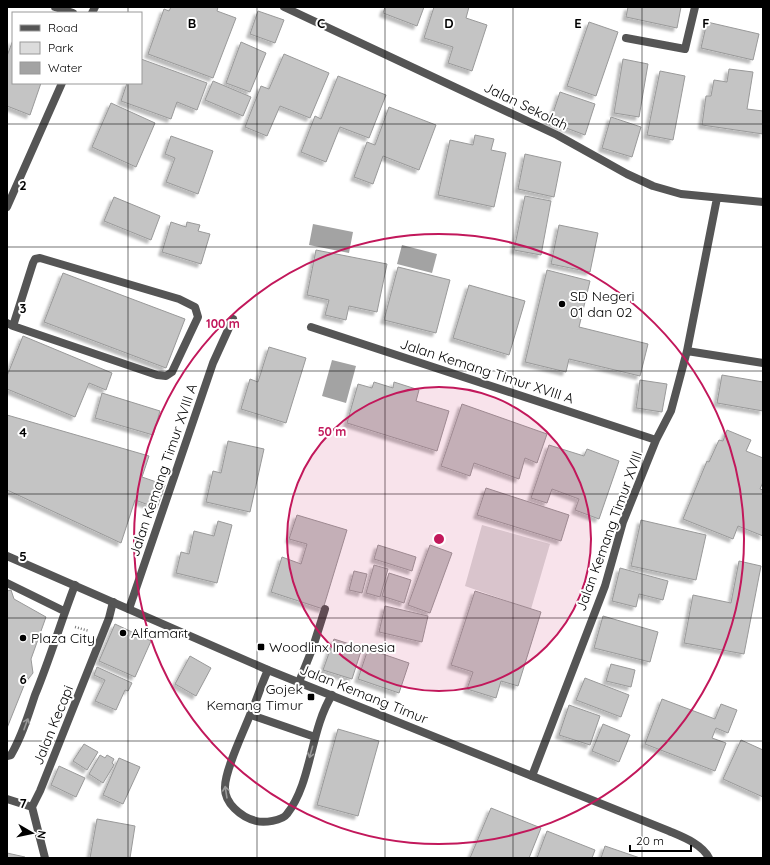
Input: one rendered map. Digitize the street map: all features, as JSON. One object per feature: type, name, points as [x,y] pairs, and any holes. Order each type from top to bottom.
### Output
[{"type":"street","points":[[55,7],[70,12]]},
{"type":"street","name":"Jalan Sekolah","points":[[284,7],[557,135],[627,174],[653,186],[681,194],[763,202]]},
{"type":"street","points":[[626,38],[685,49],[696,7]]},
{"type":"street","points":[[7,207],[62,84]]},
{"type":"street","name":"Jalan Kemang Timur XVIII","points":[[532,776],[604,586],[623,522],[656,440],[671,411],[687,351],[717,198]]},
{"type":"street","points":[[40,258],[179,300],[195,307],[198,317],[172,372],[166,376],[157,375],[10,325],[33,263],[35,259],[40,258]]},
{"type":"street","name":"Jalan Kemang Timur XVIII A","points":[[130,609],[214,363],[233,319]]},
{"type":"street","name":"Jalan Kemang Timur XVIII A","points":[[310,327],[656,440]]},
{"type":"street","points":[[687,351],[763,363]]},
{"type":"street","name":"Jalan Kemang Timur","points":[[7,556],[268,670],[692,842],[706,853],[709,858]]},
{"type":"street","points":[[7,583],[64,611]]},
{"type":"street","points":[[7,756],[11,755],[21,736],[64,611],[75,585]]},
{"type":"street","name":"Jalan Kecapi","points":[[32,807],[40,791],[102,636],[113,602]]},
{"type":"street","points":[[299,682],[313,647],[325,609]]},
{"type":"street","points":[[268,670],[238,743],[225,787],[228,803],[241,813],[256,821],[274,821],[286,816],[298,796],[315,737],[332,695]]},
{"type":"street","points":[[251,714],[315,737]]},
{"type":"street","points":[[7,799],[32,807],[45,858]]},
{"type":"path","points":[[61,622],[102,636]]},
{"type":"green space","points":[[482,525],[550,544],[531,609],[465,586]]},
{"type":"water","points":[[313,224],[353,232],[349,253],[309,245]]},
{"type":"water","points":[[402,245],[437,254],[432,273],[397,264]]},
{"type":"water","points":[[332,360],[356,366],[346,403],[322,396]]},
{"type":"building","points":[[171,7],[218,7],[217,11],[236,18],[213,78],[148,54],[164,9],[169,11]]},
{"type":"building","points":[[385,7],[424,7],[417,26],[383,13]]},
{"type":"building","points":[[434,7],[469,7],[466,18],[487,25],[472,71],[448,63],[453,47],[424,38]]},
{"type":"building","points":[[628,7],[681,7],[677,28],[626,17]]},
{"type":"building","points":[[258,11],[284,20],[275,43],[250,34]]},
{"type":"building","points":[[589,22],[618,32],[596,96],[567,86]]},
{"type":"building","points":[[707,22],[759,34],[753,60],[701,48]]},
{"type":"building","points":[[241,42],[266,53],[250,92],[226,83]]},
{"type":"building","points":[[12,43],[12,84],[41,84],[30,115],[7,106],[7,56]]},
{"type":"building","points":[[284,54],[329,73],[310,118],[280,106],[267,136],[245,127],[261,86],[269,89]]},
{"type":"building","points":[[142,59],[207,83],[197,110],[177,102],[171,119],[121,101],[127,84],[142,84]]},
{"type":"building","points":[[623,59],[648,64],[639,117],[614,113]]},
{"type":"building","points":[[729,69],[753,72],[747,109],[763,111],[763,134],[702,125],[706,96],[711,96],[714,80],[727,82]]},
{"type":"building","points":[[660,71],[685,76],[673,140],[647,135]]},
{"type":"building","points":[[338,76],[386,95],[369,138],[340,127],[326,162],[301,152],[315,116],[321,119]]},
{"type":"building","points":[[213,81],[251,97],[243,116],[205,100]]},
{"type":"building","points":[[560,92],[595,104],[585,135],[550,122]]},
{"type":"building","points":[[111,103],[155,123],[136,167],[92,147]]},
{"type":"building","points":[[389,107],[436,125],[419,170],[383,156],[373,184],[354,177],[367,142],[375,145]]},
{"type":"building","points":[[611,117],[641,127],[632,157],[602,148]]},
{"type":"building","points":[[475,135],[494,139],[491,150],[506,153],[494,207],[438,195],[450,140],[473,145]]},
{"type":"building","points":[[171,136],[213,151],[198,194],[166,182],[175,158],[165,154]]},
{"type":"building","points":[[525,154],[561,162],[554,197],[518,189]]},
{"type":"building","points":[[525,196],[551,201],[541,255],[514,250]]},
{"type":"building","points":[[114,197],[160,216],[151,240],[104,221]]},
{"type":"building","points":[[171,222],[186,227],[187,222],[200,225],[198,231],[210,234],[201,264],[162,252]]},
{"type":"building","points":[[559,225],[598,233],[590,272],[551,264]]},
{"type":"building","points":[[316,250],[387,264],[377,312],[349,306],[346,320],[325,315],[329,300],[307,295]]},
{"type":"building","points":[[398,267],[450,280],[436,333],[384,320]]},
{"type":"building","name":"SD Negeri 01 dan 02","points":[[547,270],[590,281],[579,327],[648,344],[640,376],[569,359],[566,372],[525,362]]},
{"type":"building","points":[[63,273],[185,319],[166,368],[44,322]]},
{"type":"building","points":[[469,285],[525,301],[509,355],[453,338]]},
{"type":"building","points":[[23,336],[112,373],[106,390],[89,383],[75,417],[7,389],[7,376]]},
{"type":"building","points":[[269,347],[306,358],[286,423],[241,409],[250,379],[258,382]]},
{"type":"building","points":[[722,375],[763,382],[763,411],[717,403]]},
{"type":"building","points":[[640,380],[667,384],[662,412],[636,408]]},
{"type":"building","points":[[374,382],[393,388],[394,382],[419,390],[416,401],[449,411],[437,451],[347,423],[358,384],[372,388]]},
{"type":"building","points":[[102,393],[160,411],[153,435],[95,418]]},
{"type":"building","points":[[462,404],[547,434],[537,463],[525,458],[519,479],[474,463],[470,476],[441,466]]},
{"type":"building","points":[[7,415],[149,456],[142,477],[165,485],[157,508],[135,500],[121,543],[7,490]]},
{"type":"building","points":[[727,430],[751,440],[746,451],[763,458],[763,482],[760,489],[763,490],[763,536],[738,526],[733,539],[683,519],[707,461],[709,462],[719,440],[723,441]]},
{"type":"building","points":[[228,441],[264,449],[250,512],[206,502],[213,471],[221,473]]},
{"type":"building","points":[[549,445],[584,456],[587,449],[619,461],[599,519],[575,510],[579,499],[552,489],[547,503],[531,498]]},
{"type":"building","points":[[486,488],[569,515],[561,541],[477,515]]},
{"type":"building","points":[[297,515],[347,530],[323,609],[271,592],[282,557],[301,564],[307,544],[289,539]]},
{"type":"building","points":[[641,520],[706,535],[696,580],[631,566]]},
{"type":"building","points":[[218,521],[232,525],[217,583],[176,573],[181,552],[189,554],[194,531],[214,536]]},
{"type":"building","points":[[378,545],[416,557],[412,571],[374,559]]},
{"type":"building","points":[[430,545],[452,553],[430,613],[408,605]]},
{"type":"building","points":[[739,561],[761,566],[744,654],[684,643],[693,595],[731,603]]},
{"type":"building","points":[[374,565],[388,569],[380,597],[366,593]]},
{"type":"building","points":[[620,568],[668,581],[663,600],[639,594],[636,607],[612,601]]},
{"type":"building","points":[[354,571],[367,574],[362,593],[349,590]]},
{"type":"building","points":[[389,573],[411,580],[404,603],[382,596]]},
{"type":"building","name":"Plaza City","points":[[11,590],[14,599],[46,617],[31,659],[33,673],[25,683],[7,728],[7,591]]},
{"type":"building","points":[[475,591],[541,612],[518,686],[501,681],[496,698],[467,689],[473,672],[451,665]]},
{"type":"building","points":[[385,606],[428,616],[422,642],[379,632]]},
{"type":"building","points":[[603,616],[658,632],[650,662],[594,648]]},
{"type":"building","points":[[115,624],[151,641],[135,677],[99,661]]},
{"type":"building","points":[[334,639],[362,648],[352,679],[323,670]]},
{"type":"building","points":[[368,649],[409,663],[399,693],[358,679]]},
{"type":"building","points":[[190,656],[211,668],[196,696],[175,684]]},
{"type":"building","points":[[611,664],[635,670],[631,687],[606,681]]},
{"type":"building","points":[[97,667],[132,683],[128,691],[125,690],[116,710],[95,701],[105,680],[94,675]]},
{"type":"building","points":[[585,678],[629,695],[621,717],[576,700]]},
{"type":"building","points":[[662,699],[715,719],[721,704],[737,710],[728,733],[716,728],[712,738],[726,743],[715,771],[645,744]]},
{"type":"building","points":[[569,705],[600,716],[590,745],[559,735]]},
{"type":"building","points":[[603,724],[630,735],[619,762],[592,751]]},
{"type":"building","points":[[338,729],[379,741],[358,816],[317,805]]},
{"type":"building","points":[[741,740],[763,750],[763,797],[723,779]]},
{"type":"building","points":[[84,744],[98,752],[87,770],[73,761]]},
{"type":"building","points":[[100,755],[105,758],[107,755],[114,759],[112,763],[114,765],[103,783],[89,774]]},
{"type":"building","points":[[119,758],[140,767],[123,804],[103,795]]},
{"type":"building","points":[[59,766],[85,778],[76,797],[51,785]]},
{"type":"building","points":[[491,808],[541,828],[529,858],[470,858]]},
{"type":"building","points":[[97,819],[135,826],[130,858],[90,858]]},
{"type":"building","points":[[547,831],[595,850],[592,858],[537,858]]},
{"type":"building","points":[[605,846],[640,858],[601,858]]},
{"type":"building","points":[[7,853],[25,857],[25,858],[7,858]]},
{"type":"place","name":"SD Negeri 01 dan 02","points":[[562,304]]},
{"type":"place","name":"Alfamart","points":[[123,633]]},
{"type":"place","name":"Plaza City","points":[[23,638]]},
{"type":"place","name":"Woodlinx Indonesia","points":[[261,647]]},
{"type":"place","name":"Gojek Kemang Timur","points":[[311,697]]}]
